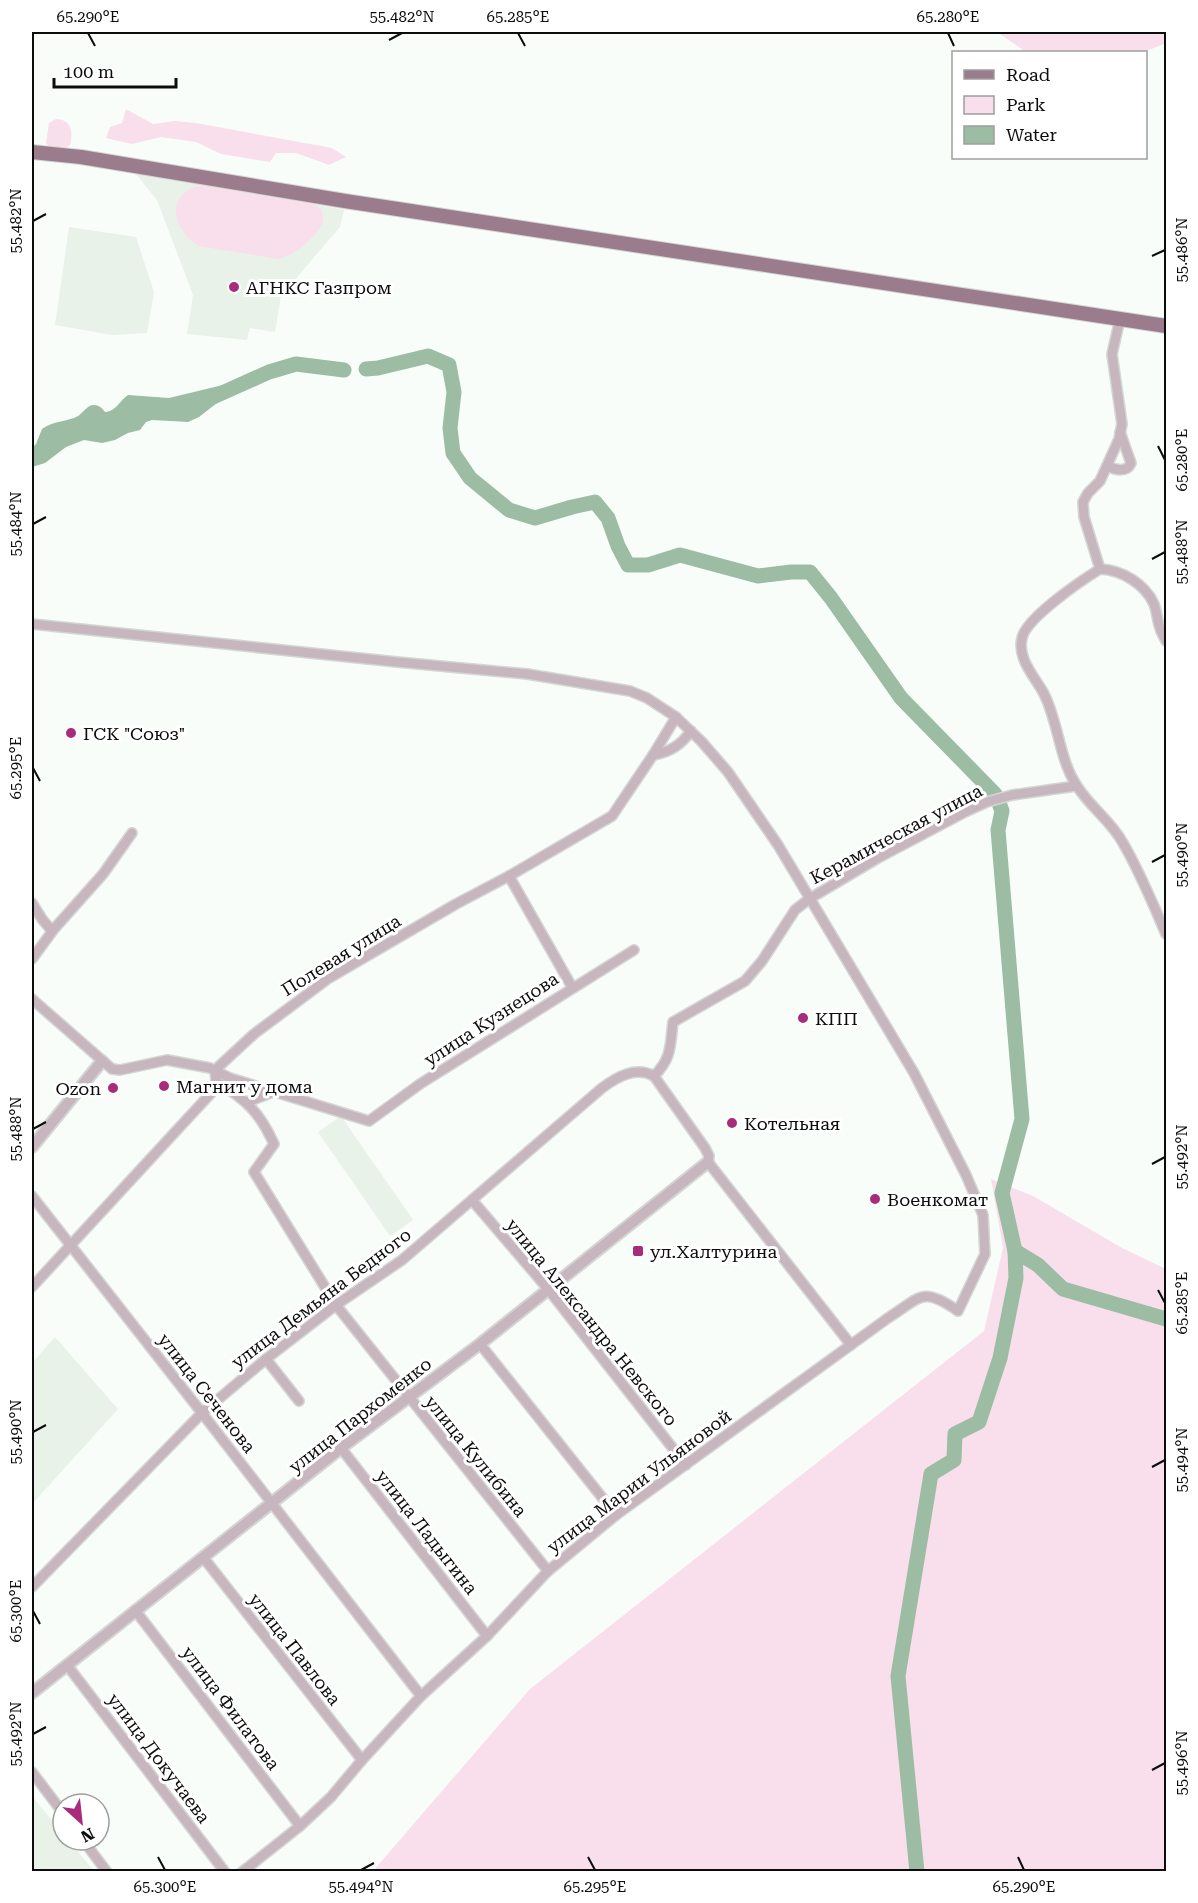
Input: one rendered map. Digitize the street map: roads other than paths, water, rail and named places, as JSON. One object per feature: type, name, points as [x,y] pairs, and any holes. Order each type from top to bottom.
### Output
[{"type":"main road","points":[[32,152],[81,157],[356,203],[1167,326]]},
{"type":"street","points":[[1100,569],[1084,517],[1083,502],[1108,466],[1122,424],[1112,354],[1120,319]]},
{"type":"street","points":[[1108,466],[1115,470],[1125,469],[1131,463],[1120,432]]},
{"type":"street","points":[[1167,641],[1160,628],[1153,603],[1145,589],[1124,574],[1100,569],[1078,582],[1031,622],[1021,639],[1024,658],[1044,693],[1076,786],[1123,843],[1167,934]]},
{"type":"street","points":[[32,624],[527,674],[630,691],[647,698],[676,717],[728,772],[778,845],[809,899]]},
{"type":"street","name":"Полевая улица","points":[[215,1070],[254,1034],[329,978],[612,816],[676,717]]},
{"type":"street","points":[[653,755],[667,752],[680,744],[691,731]]},
{"type":"street","name":"Керамическая улица","points":[[654,1076],[669,1056],[673,1022],[745,981],[762,961],[795,910],[809,899],[878,858],[987,802],[1012,795],[1076,786]]},
{"type":"street","points":[[32,959],[52,931],[103,874],[132,833]]},
{"type":"street","points":[[509,876],[572,987]]},
{"type":"street","name":"улица Марии Ульяновой","points":[[242,1872],[300,1826],[331,1797],[422,1696],[487,1636],[548,1572],[616,1515],[888,1318],[924,1296],[939,1298],[958,1311],[985,1254],[983,1215],[966,1175],[914,1073],[809,899]]},
{"type":"street","points":[[32,903],[52,931]]},
{"type":"street","name":"улица Кузнецова","points":[[276,1091],[369,1121],[420,1084],[634,950]]},
{"type":"street","points":[[32,999],[112,1069],[120,1070],[167,1060],[215,1070],[230,1078],[276,1091]]},
{"type":"street","points":[[32,1147],[102,1061]]},
{"type":"street","points":[[32,1287],[213,1091],[216,1082],[215,1070]]},
{"type":"street","name":"улица Демьяна Бедного","points":[[32,1587],[202,1413],[266,1359],[336,1305],[402,1260],[613,1080],[623,1074],[639,1071],[654,1076]]},
{"type":"street","points":[[654,1076],[705,1148],[709,1156],[708,1162],[851,1345]]},
{"type":"street","points":[[216,1082],[247,1102],[276,1091]]},
{"type":"street","name":"улица Кулибина","points":[[247,1102],[265,1125],[274,1144],[254,1172],[336,1305],[548,1572]]},
{"type":"street","name":"улица Пархоменко","points":[[32,1693],[341,1448],[480,1344],[708,1162]]},
{"type":"street","name":"улица Сеченова","points":[[32,1196],[422,1696]]},
{"type":"street","name":"улица Александра Невского","points":[[472,1200],[548,1289],[686,1465]]},
{"type":"street","points":[[480,1344],[616,1515]]},
{"type":"street","points":[[266,1359],[299,1401]]},
{"type":"street","name":"улица Ладыгина","points":[[341,1448],[487,1636]]},
{"type":"street","name":"улица Павлова","points":[[202,1557],[362,1760]]},
{"type":"street","name":"улица Филатова","points":[[135,1610],[300,1826]]},
{"type":"street","name":"улица Докучаева","points":[[67,1665],[225,1872]]},
{"type":"street","points":[[32,1772],[51,1797]]},
{"type":"street","points":[[92,1852],[107,1872]]},
{"type":"water","points":[[227,384],[230,387],[226,396],[199,417],[188,422],[152,420],[146,422],[140,430],[115,440],[102,443],[84,440],[66,447],[45,463],[32,467],[32,448],[42,429],[78,416],[89,406],[97,406],[105,412],[115,408],[128,395],[169,398]]},
{"type":"waterway","points":[[366,369],[428,356],[449,365],[454,392],[450,428],[453,453],[470,478],[509,510],[535,518],[595,502],[608,518],[628,565],[648,565],[680,555],[758,576],[810,572],[831,598],[901,698],[995,794]]},
{"type":"waterway","points":[[211,398],[269,372],[296,364],[344,370]]},
{"type":"waterway","points":[[917,1872],[898,1676],[931,1474],[954,1460],[955,1434],[979,1422],[1000,1358],[1016,1278],[1015,1251],[1002,1193],[1022,1119],[998,830],[1002,811],[999,803]]},
{"type":"waterway","points":[[1015,1251],[1038,1265],[1063,1289],[1166,1319]]},
{"type":"place","name":"АГНКС Газпром","points":[[234,287]]},
{"type":"place","name":"ГСК \"Союз\"","points":[[71,733]]},
{"type":"place","name":"КПП","points":[[803,1018]]},
{"type":"place","name":"Магнит у дома","points":[[164,1086]]},
{"type":"place","name":"Ozon","points":[[113,1088]]},
{"type":"place","name":"Котельная","points":[[732,1123]]},
{"type":"place","name":"Военкомат","points":[[875,1199]]},
{"type":"place","name":"ул.Халтурина","points":[[638,1251]]}]
